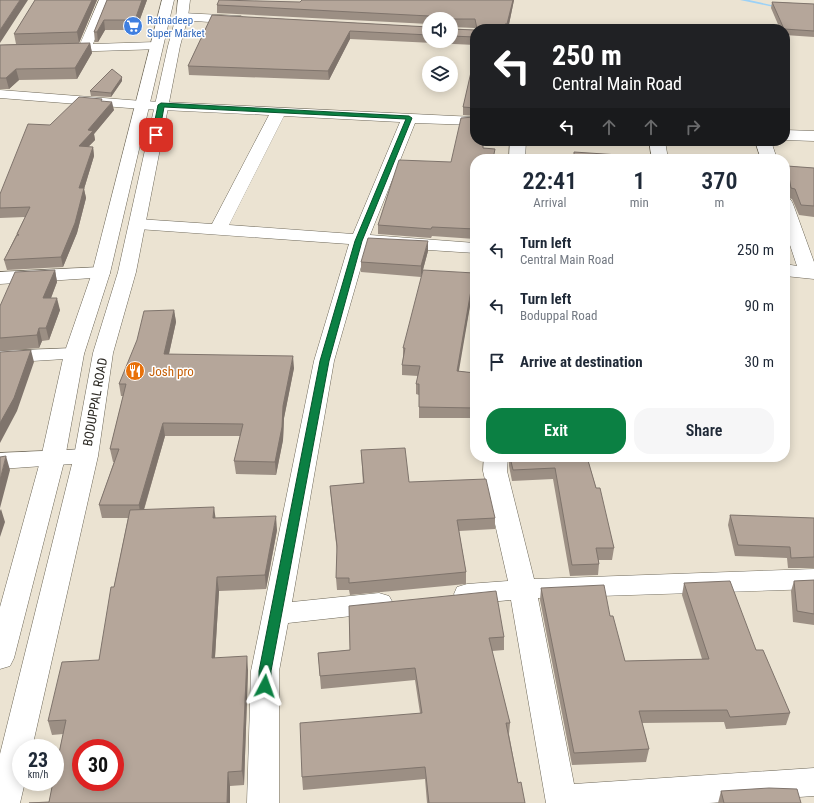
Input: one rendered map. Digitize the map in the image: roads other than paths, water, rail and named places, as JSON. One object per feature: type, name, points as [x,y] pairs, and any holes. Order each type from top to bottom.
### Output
[{"type":"street","points":[[85,48],[105,0]]},
{"type":"street","name":"BODUPPAL ROAD","points":[[4,803],[86,456],[103,353],[127,272],[138,224],[152,105],[156,46],[168,0]]},
{"type":"street","name":"BODUPPAL ROAD","points":[[0,658],[8,600],[53,458],[74,354],[101,273],[152,105],[182,17],[184,0]]},
{"type":"street","points":[[182,17],[254,21]]},
{"type":"street","points":[[2,50],[12,37]]},
{"type":"street","points":[[2,50],[156,46]]},
{"type":"street","points":[[0,94],[152,105],[470,121]]},
{"type":"street","points":[[218,230],[279,111]]},
{"type":"street","points":[[263,803],[265,671],[324,361],[359,241],[409,118]]},
{"type":"street","points":[[790,135],[814,136]]},
{"type":"street","points":[[790,217],[811,272],[790,270]]},
{"type":"street","points":[[138,224],[359,241],[470,248]]},
{"type":"street","points":[[0,278],[101,273]]},
{"type":"street","points":[[0,357],[74,354]]},
{"type":"street","points":[[0,461],[86,456]]},
{"type":"street","points":[[496,462],[495,472],[523,589],[562,801],[814,782]]},
{"type":"street","points":[[443,597],[523,589],[814,579]]},
{"type":"street","points":[[277,614],[404,601]]},
{"type":"waterway","points":[[742,0],[783,8]]},
{"type":"place","name":"Ratnadeep Super Market","points":[[133,26]]},
{"type":"place","name":"Josh pro","points":[[135,371]]}]
